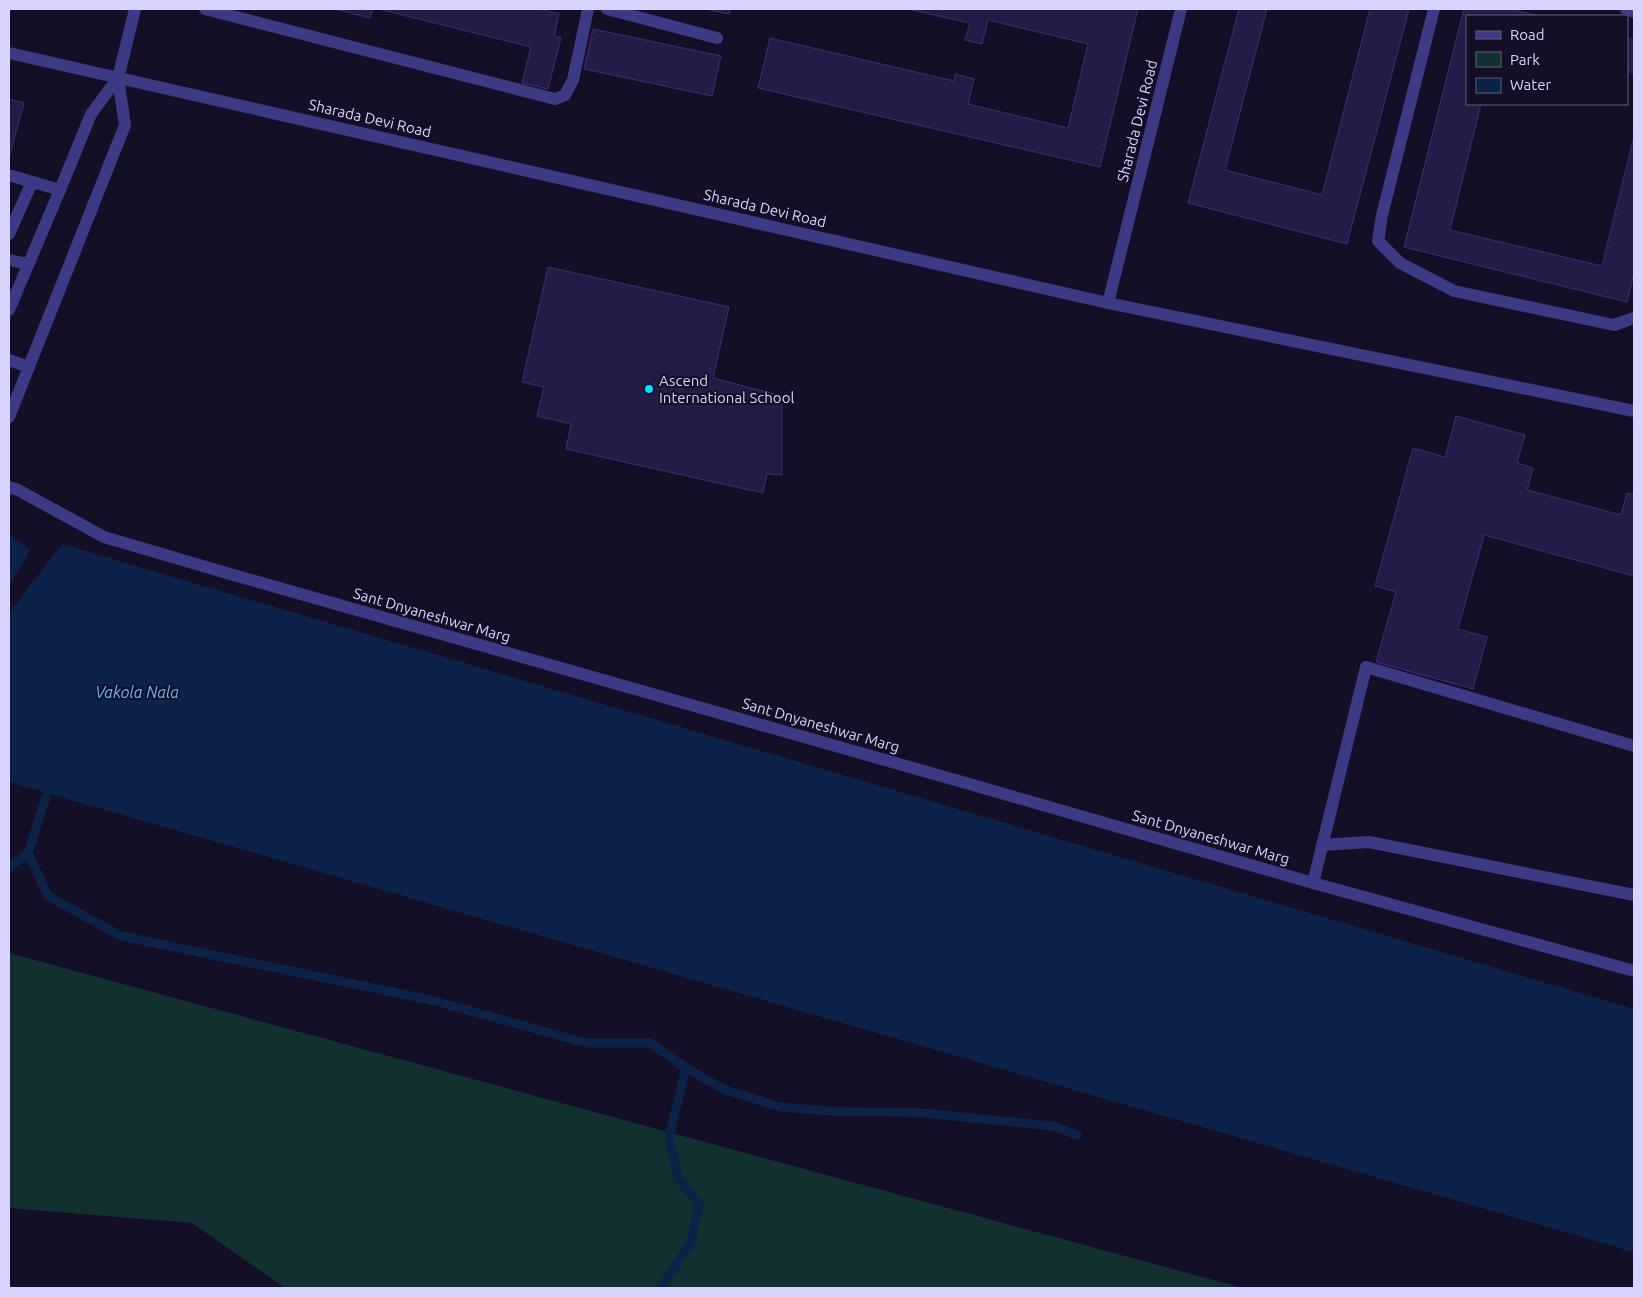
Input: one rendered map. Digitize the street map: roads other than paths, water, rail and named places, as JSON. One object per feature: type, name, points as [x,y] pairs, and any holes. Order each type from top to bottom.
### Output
[{"type":"street","points":[[9,310],[91,114],[118,78],[136,9]]},
{"type":"street","points":[[205,9],[555,99],[565,95],[573,80],[588,9]]},
{"type":"street","points":[[607,9],[717,38]]},
{"type":"street","name":"Sharada Devi Road","points":[[9,53],[1108,303],[1182,9]]},
{"type":"street","points":[[1434,9],[1382,215],[1378,241],[1400,263],[1454,291],[1614,325],[1634,318]]},
{"type":"street","points":[[1626,9],[1634,12]]},
{"type":"street","points":[[9,417],[125,125],[118,78]]},
{"type":"street","points":[[12,176],[60,190]]},
{"type":"street","points":[[9,234],[32,182]]},
{"type":"street","points":[[9,260],[28,264]]},
{"type":"street","points":[[1108,303],[1634,411]]},
{"type":"street","points":[[9,360],[29,367]]},
{"type":"street","name":"Sant Dnyaneshwar Marg","points":[[9,487],[18,490],[104,537],[1313,883],[1634,971]]},
{"type":"street","points":[[1313,883],[1366,667],[1634,746]]},
{"type":"street","points":[[1322,845],[1369,842],[1634,895]]},
{"type":"water","points":[[9,534],[30,550],[9,587]]},
{"type":"water","name":"Vakola Nala","points":[[62,544],[1634,1009],[1634,1252],[9,782],[9,613]]},
{"type":"waterway","points":[[46,797],[28,853],[48,896],[121,936],[431,1000],[586,1043],[651,1043],[686,1068],[669,1137],[678,1178],[699,1204],[691,1242],[661,1288]]},
{"type":"waterway","points":[[9,868],[28,853]]},
{"type":"waterway","points":[[686,1068],[725,1090],[780,1107],[828,1111],[923,1113],[1053,1126],[1077,1135]]},
{"type":"place","name":"Ascend International School","points":[[649,389]]}]
